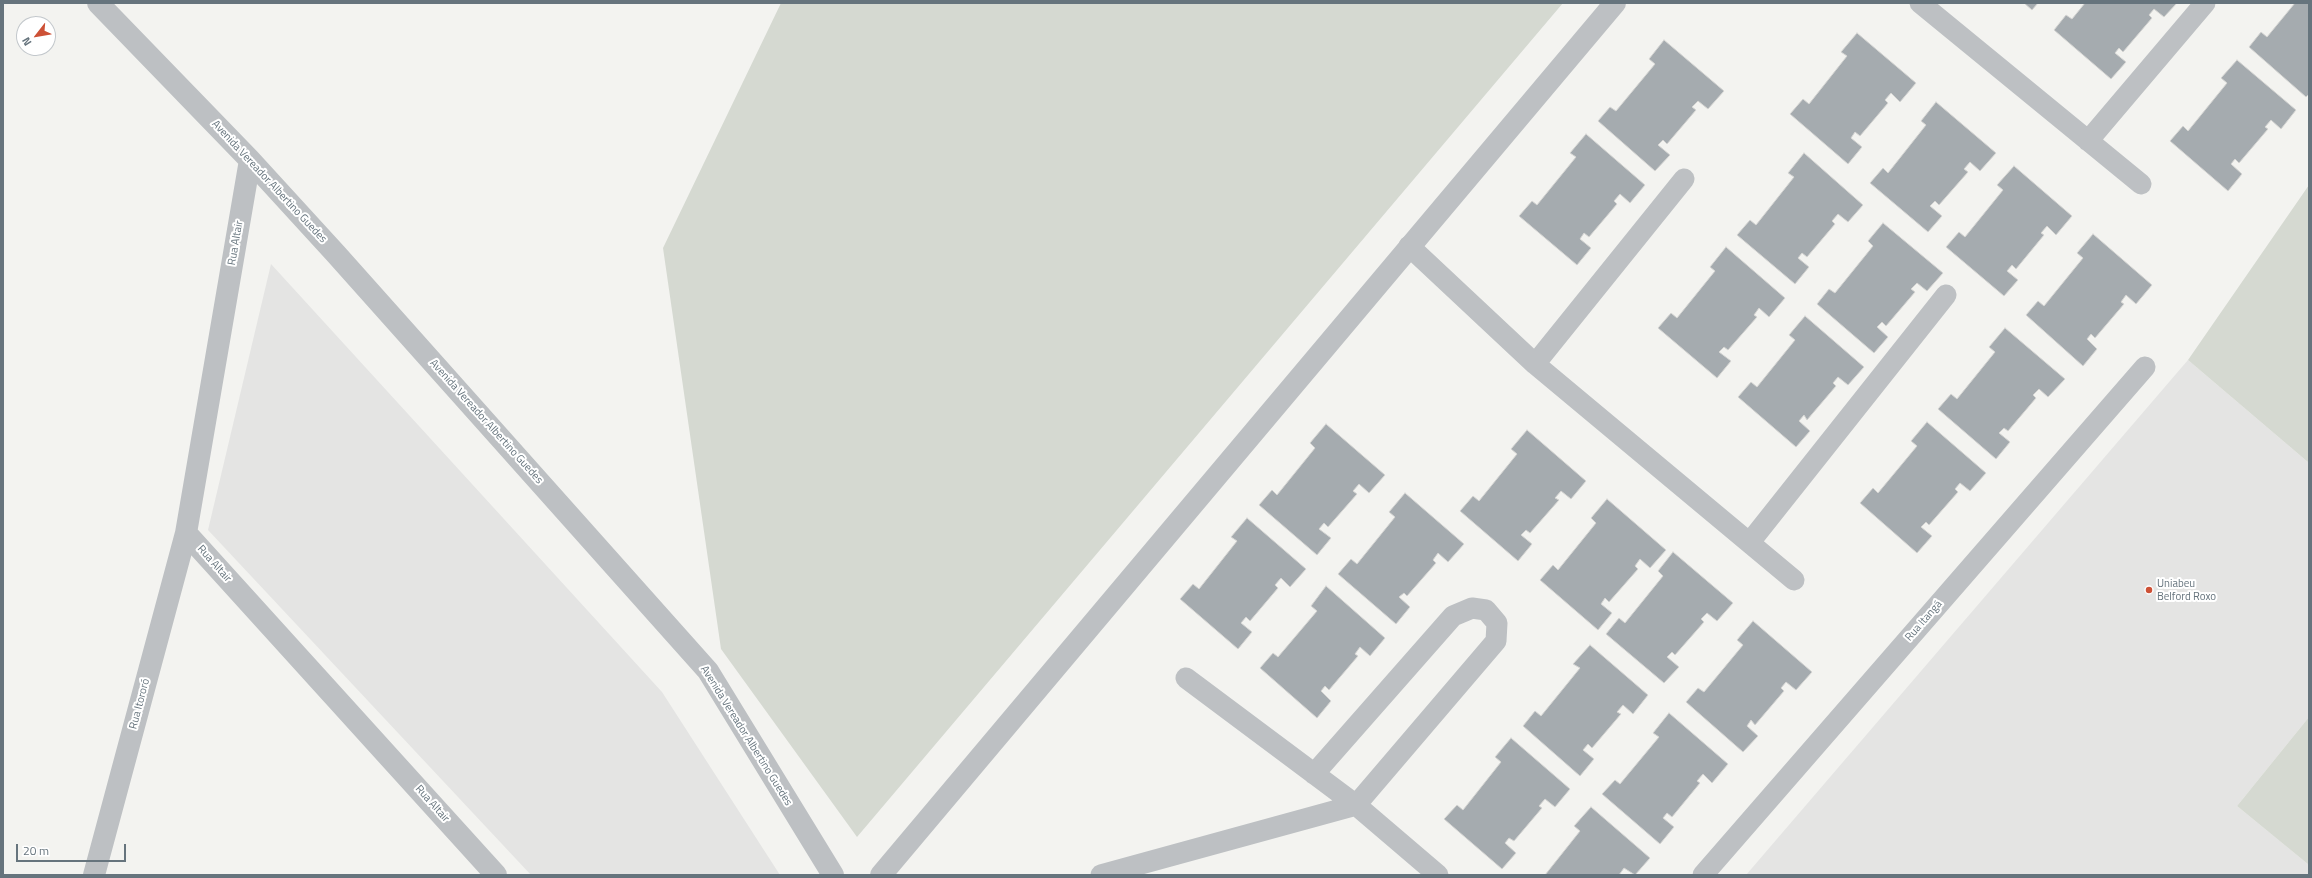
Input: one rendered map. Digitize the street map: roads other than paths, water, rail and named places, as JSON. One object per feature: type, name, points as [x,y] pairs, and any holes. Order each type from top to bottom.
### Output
[{"type":"street","name":"Avenida Vereador Albertino Guedes","points":[[98,3],[250,160],[708,671],[833,875]]},
{"type":"street","points":[[882,875],[1409,246],[1615,3]]},
{"type":"street","name":"Rua Altair","points":[[250,160],[186,533],[496,875]]},
{"type":"street","name":"Rua Itororó","points":[[94,875],[186,533]]},
{"type":"lane","points":[[1920,3],[2141,184]]},
{"type":"lane","points":[[2088,141],[2205,3]]},
{"type":"lane","points":[[1535,364],[1684,179]]},
{"type":"lane","points":[[1409,246],[1535,364],[1794,580]]},
{"type":"lane","points":[[1750,542],[1946,295]]},
{"type":"lane","name":"Rua Itangá","points":[[1703,875],[2145,367]]},
{"type":"lane","points":[[1100,875],[1356,805],[1496,640],[1497,623],[1486,610],[1472,608],[1453,616],[1314,774]]},
{"type":"lane","points":[[1186,678],[1356,805],[1438,875]]},
{"type":"place","name":"Uniabeu Belford Roxo","points":[[2149,590]]}]
